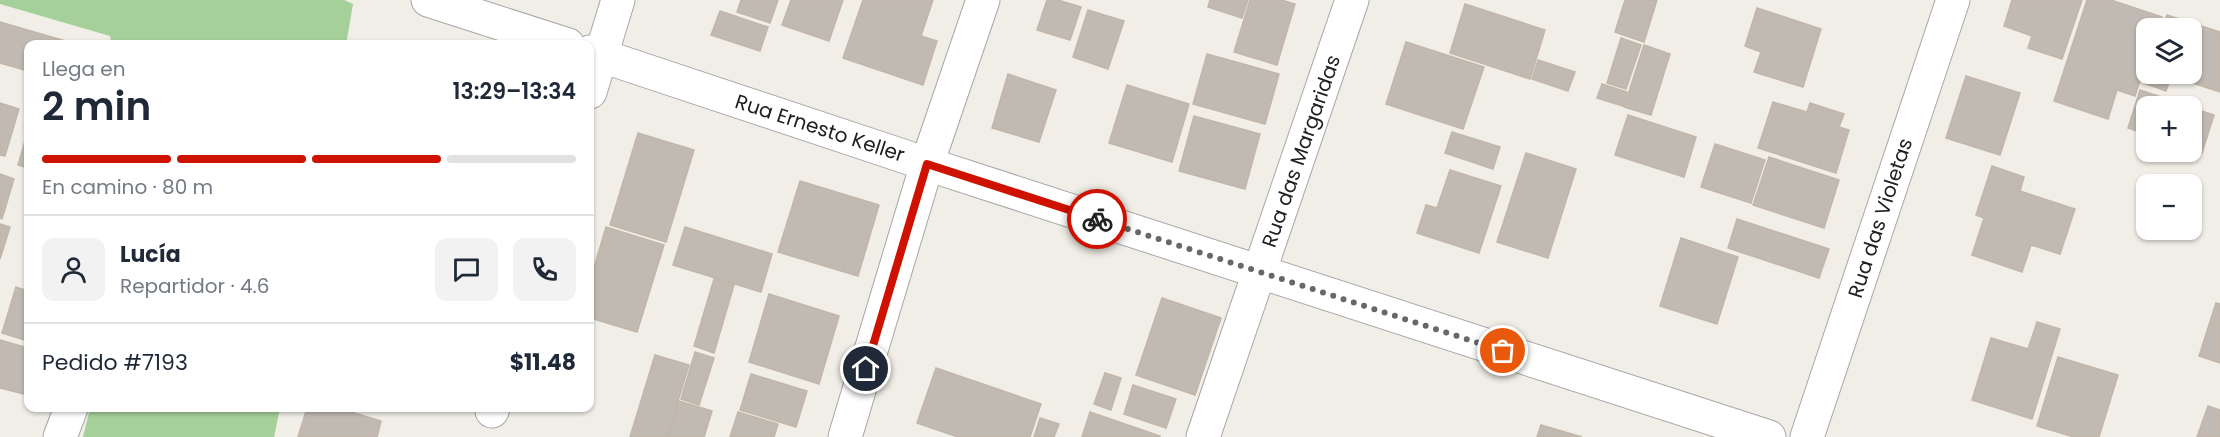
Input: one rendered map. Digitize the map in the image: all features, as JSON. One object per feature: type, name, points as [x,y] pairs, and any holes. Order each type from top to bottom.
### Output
[{"type":"street","points":[[428,0],[552,40]]},
{"type":"street","points":[[595,54],[618,0]]},
{"type":"street","points":[[845,437],[927,164],[983,0]]},
{"type":"street","name":"Rua das Margaridas","points":[[1203,437],[1352,0]]},
{"type":"street","name":"Rua das Violetas","points":[[1807,437],[1953,0]]},
{"type":"street","name":"Rua Ernesto Keller","points":[[595,54],[1769,437]]},
{"type":"street","points":[[60,437],[69,412]]},
{"type":"green space","points":[[0,0],[344,0],[353,4],[347,40],[111,40],[110,36],[0,4]]},
{"type":"green space","points":[[89,412],[279,412],[274,437],[83,437]]},
{"type":"building","points":[[741,0],[778,0],[770,23],[737,12]]},
{"type":"building","points":[[791,0],[843,0],[829,41],[782,25]]},
{"type":"building","points":[[863,0],[933,0],[921,36],[937,41],[923,85],[843,58]]},
{"type":"building","points":[[1047,0],[1058,0],[1081,7],[1070,40],[1037,30]]},
{"type":"building","points":[[1210,0],[1248,0],[1242,18],[1208,7]]},
{"type":"building","points":[[1250,0],[1281,0],[1295,4],[1277,65],[1234,52]]},
{"type":"building","points":[[1625,0],[1657,0],[1644,42],[1615,32]]},
{"type":"building","points":[[2012,0],[2082,0],[2062,59],[2028,48],[2032,36],[2004,26]]},
{"type":"building","points":[[2087,0],[2111,0],[2162,17],[2136,18],[2136,84],[2139,84],[2135,96],[2117,90],[2108,119],[2054,101]]},
{"type":"building","points":[[1465,4],[1545,30],[1530,79],[1450,53]]},
{"type":"building","points":[[1757,8],[1821,29],[1803,87],[1754,72],[1761,52],[1745,46]]},
{"type":"building","points":[[1088,10],[1124,21],[1108,69],[1073,57]]},
{"type":"building","points":[[720,11],[768,27],[760,51],[711,35]]},
{"type":"building","points":[[0,22],[62,40],[24,40],[24,70],[0,63]]},
{"type":"building","points":[[2202,26],[2220,32],[2220,92],[2196,84],[2202,84]]},
{"type":"building","points":[[1621,38],[1641,45],[1626,89],[1607,83]]},
{"type":"building","points":[[1406,42],[1484,67],[1463,129],[1386,104]]},
{"type":"building","points":[[1644,45],[1670,54],[1651,115],[1624,107]]},
{"type":"building","points":[[1207,54],[1279,74],[1265,124],[1193,104]]},
{"type":"building","points":[[1538,60],[1575,72],[1568,91],[1532,79]]},
{"type":"building","points":[[1008,74],[1056,90],[1039,142],[992,128]]},
{"type":"building","points":[[1966,76],[2020,93],[2000,155],[1946,138]]},
{"type":"building","points":[[1602,84],[1627,92],[1623,106],[1597,98]]},
{"type":"building","points":[[2147,84],[2168,84],[2166,91]]},
{"type":"building","points":[[1127,85],[1189,104],[1172,162],[1109,143]]},
{"type":"building","points":[[2140,90],[2158,96],[2138,96]]},
{"type":"building","points":[[1773,102],[1807,112],[1810,103],[1844,114],[1839,127],[1849,130],[1836,173],[1758,148]]},
{"type":"building","points":[[0,103],[19,109],[5,156],[0,155]]},
{"type":"building","points":[[2136,103],[2136,131],[2128,128]]},
{"type":"building","points":[[2202,111],[2214,115],[2202,153]]},
{"type":"building","points":[[1628,115],[1696,137],[1684,177],[1615,155]]},
{"type":"building","points":[[1194,116],[1260,134],[1245,189],[1179,171]]},
{"type":"building","points":[[1452,132],[1500,147],[1493,169],[1445,153]]},
{"type":"building","points":[[638,133],[694,150],[666,242],[610,225]]},
{"type":"building","points":[[1715,144],[1765,160],[1751,203],[1701,187]]},
{"type":"building","points":[[24,145],[24,167],[18,165]]},
{"type":"building","points":[[1526,153],[1576,169],[1548,258],[1497,242]]},
{"type":"building","points":[[1769,157],[1839,180],[1824,228],[1753,205]]},
{"type":"building","points":[[1992,166],[2024,177],[2020,191],[2075,209],[2060,254],[2031,245],[2022,272],[1972,255],[1984,218],[1976,215]]},
{"type":"building","points":[[1450,170],[1501,186],[1479,253],[1417,233],[1426,205],[1437,208]]},
{"type":"building","points":[[0,174],[14,179],[2,219],[0,218]]},
{"type":"building","points":[[800,181],[879,205],[858,276],[778,252]]},
{"type":"building","points":[[1737,219],[1829,249],[1819,278],[1728,248]]},
{"type":"building","points":[[0,224],[10,227],[0,259]]},
{"type":"building","points":[[606,227],[664,245],[637,332],[594,319],[594,268]]},
{"type":"building","points":[[685,227],[772,254],[761,292],[673,265]]},
{"type":"building","points":[[1681,238],[1738,257],[1717,324],[1660,306]]},
{"type":"building","points":[[714,279],[734,285],[714,353],[694,346]]},
{"type":"building","points":[[16,287],[24,290],[24,340],[2,333]]},
{"type":"building","points":[[769,294],[839,316],[819,384],[749,362]]},
{"type":"building","points":[[1162,298],[1221,318],[1195,395],[1136,375]]},
{"type":"building","points":[[2216,303],[2220,304],[2220,363],[2199,356]]},
{"type":"building","points":[[2037,322],[2060,329],[2032,419],[1972,400],[1991,338],[2028,349]]},
{"type":"building","points":[[0,340],[24,347],[24,394],[0,388]]},
{"type":"building","points":[[695,352],[714,358],[699,405],[681,399]]},
{"type":"building","points":[[655,355],[689,365],[667,437],[630,437]]},
{"type":"building","points":[[2058,357],[2118,375],[2099,437],[2074,437],[2037,426]]},
{"type":"building","points":[[936,368],[1041,404],[1030,437],[958,437],[917,423]]},
{"type":"building","points":[[1105,373],[1121,378],[1111,410],[1094,404]]},
{"type":"building","points":[[751,374],[807,391],[796,427],[740,410]]},
{"type":"building","points":[[1133,385],[1176,399],[1166,428],[1124,414]]},
{"type":"building","points":[[679,401],[712,411],[704,437],[668,437]]},
{"type":"building","points":[[2208,406],[2220,410],[2220,437],[2197,437]]},
{"type":"building","points":[[306,412],[351,412],[381,421],[377,437],[298,437]]},
{"type":"building","points":[[738,412],[778,424],[774,437],[730,437]]},
{"type":"building","points":[[1090,412],[1160,436],[1160,437],[1082,437]]},
{"type":"building","points":[[1040,418],[1059,424],[1054,437],[1034,437]]},
{"type":"building","points":[[1541,425],[1582,437],[1537,437]]},
{"type":"way so far","points":[[1097,219],[1503,351]]},
{"type":"route","points":[[866,369],[927,164],[1097,219]]}]
